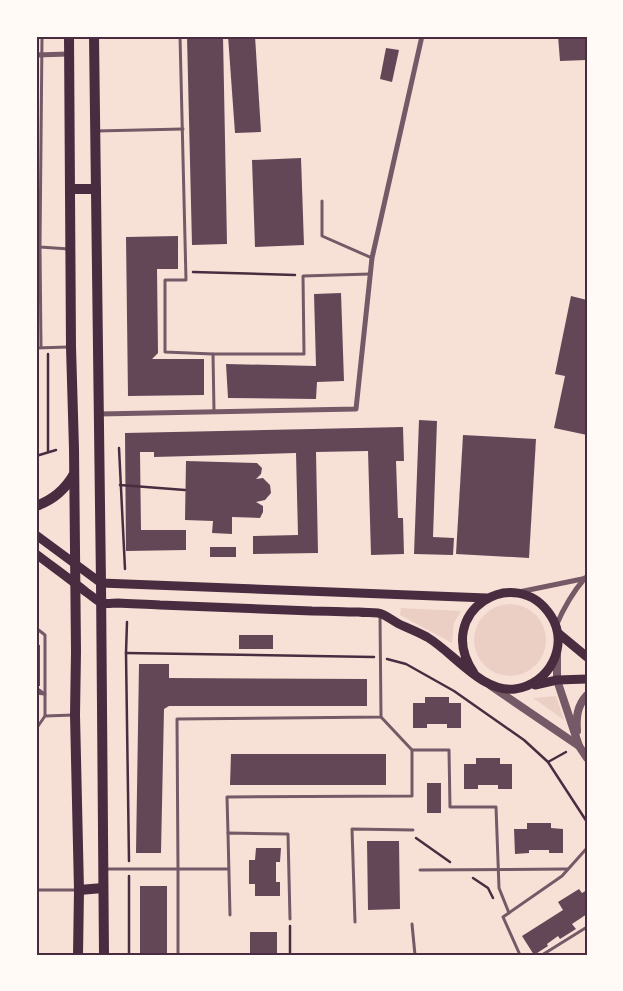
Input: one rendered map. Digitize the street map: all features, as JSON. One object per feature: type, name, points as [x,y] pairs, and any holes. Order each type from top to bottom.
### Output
[{"type":"main road","points":[[68,36],[75,563],[75,715],[79,890],[78,955]]},
{"type":"main road","points":[[94,36],[104,955]]},
{"type":"main road","points":[[70,189],[96,189]]},
{"type":"main road","points":[[36,506],[59,494],[74,473]]},
{"type":"main road","points":[[36,535],[101,583],[488,598]]},
{"type":"main road","points":[[36,554],[101,603],[380,613],[427,637],[485,682],[505,689],[557,680],[587,679]]},
{"type":"main road","points":[[474,673],[467,663],[463,651],[462,638],[464,626],[469,615],[477,605],[488,598],[500,594],[514,593],[532,598],[540,603],[552,617],[557,629],[557,653],[553,664],[546,674],[536,682],[525,687]]},
{"type":"main road","points":[[557,629],[587,658]]},
{"type":"main road","points":[[79,890],[103,888]]},
{"type":"street","points":[[99,414],[356,409],[372,258],[422,36]]},
{"type":"street","points":[[39,55],[69,54]]},
{"type":"street","points":[[514,593],[586,578]]},
{"type":"street","points":[[557,629],[565,605],[574,590],[586,578]]},
{"type":"street","points":[[557,653],[557,680],[579,746],[587,758]]},
{"type":"street","points":[[485,682],[579,746]]},
{"type":"street","points":[[579,746],[576,715],[581,702],[587,695]]},
{"type":"lane","points":[[42,36],[39,55],[41,199],[39,347],[71,347]]},
{"type":"lane","points":[[180,36],[186,280],[165,280],[165,352],[304,354],[303,276],[370,274]]},
{"type":"lane","points":[[95,131],[183,129]]},
{"type":"lane","points":[[36,199],[41,199]]},
{"type":"lane","points":[[322,201],[322,236],[372,258]]},
{"type":"lane","points":[[40,248],[71,249]]},
{"type":"lane","points":[[213,354],[214,411]]},
{"type":"lane","points":[[230,915],[227,798],[412,796],[412,750],[382,717],[380,613]]},
{"type":"lane","points":[[36,729],[45,716],[45,635],[38,630]]},
{"type":"lane","points":[[36,688],[45,693]]},
{"type":"lane","points":[[36,694],[45,693]]},
{"type":"lane","points":[[45,716],[75,715]]},
{"type":"lane","points":[[178,955],[177,719],[382,717]]},
{"type":"lane","points":[[412,750],[449,750],[450,807],[496,807],[499,888],[510,913]]},
{"type":"lane","points":[[355,922],[352,829],[413,830]]},
{"type":"lane","points":[[228,834],[288,834],[290,919]]},
{"type":"lane","points":[[520,955],[503,918],[562,876],[587,848]]},
{"type":"lane","points":[[103,869],[228,869]]},
{"type":"lane","points":[[420,870],[568,869]]},
{"type":"lane","points":[[36,890],[79,890]]},
{"type":"lane","points":[[412,924],[415,955]]},
{"type":"lane","points":[[542,955],[587,927]]},
{"type":"path","points":[[186,272],[303,276]]},
{"type":"path","points":[[48,347],[48,451]]},
{"type":"path","points":[[118,448],[125,569]]},
{"type":"path","points":[[36,456],[56,450]]},
{"type":"path","points":[[120,485],[185,490]]},
{"type":"path","points":[[127,622],[129,955]]},
{"type":"path","points":[[548,762],[566,752]]},
{"type":"path","points":[[290,919],[290,955]]},
{"type":"shaded area","points":[[517,604],[536,614],[544,626],[546,640],[544,654],[536,666],[524,674],[503,676],[484,666],[476,654],[474,633],[484,614],[496,606]]},
{"type":"shaded area","points":[[401,608],[461,611],[454,623],[452,643],[400,615]]},
{"type":"shaded area","points":[[556,696],[564,720],[533,698]]},
{"type":"building","points":[[187,36],[223,36],[227,244],[192,245]]},
{"type":"building","points":[[228,36],[255,36],[261,132],[235,133]]},
{"type":"building","points":[[558,36],[587,36],[587,60],[560,61]]},
{"type":"building","points":[[386,48],[399,50],[392,82],[380,79]]},
{"type":"building","points":[[301,158],[304,245],[255,247],[252,160]]},
{"type":"building","points":[[178,236],[178,269],[157,269],[158,353],[152,359],[204,359],[204,395],[128,396],[126,237]]},
{"type":"building","points":[[341,293],[344,381],[317,382],[316,399],[228,398],[226,364],[316,366],[314,294]]},
{"type":"building","points":[[571,296],[587,300],[587,435],[554,428],[565,376],[555,374]]},
{"type":"building","points":[[419,420],[437,421],[433,537],[454,538],[453,555],[414,554]]},
{"type":"building","points":[[403,427],[404,461],[396,461],[398,518],[403,518],[404,554],[371,555],[368,451],[316,452],[318,553],[253,554],[253,536],[298,535],[296,453],[154,457],[154,452],[140,452],[141,530],[186,530],[186,550],[126,551],[125,433]]},
{"type":"building","points":[[463,435],[536,439],[529,558],[456,554]]},
{"type":"building","points":[[186,461],[257,463],[262,468],[261,474],[256,479],[263,478],[270,485],[271,493],[265,500],[256,502],[263,506],[260,518],[232,517],[232,534],[212,533],[213,521],[185,520]]},
{"type":"building","points":[[210,547],[236,547],[236,557],[210,557]]},
{"type":"building","points":[[239,635],[273,635],[273,649],[239,649]]},
{"type":"building","points":[[36,645],[40,645],[40,686],[36,686]]},
{"type":"building","points":[[139,664],[169,664],[169,678],[367,679],[367,706],[169,706],[164,709],[161,853],[136,853]]},
{"type":"building","points":[[425,697],[449,697],[449,703],[461,703],[461,728],[447,728],[447,724],[427,724],[427,728],[413,728],[413,703],[425,703]]},
{"type":"building","points":[[231,754],[386,754],[386,785],[230,785]]},
{"type":"building","points":[[476,758],[500,758],[500,764],[512,764],[512,789],[498,789],[498,785],[478,785],[478,789],[464,789],[464,764],[476,764]]},
{"type":"building","points":[[427,783],[441,783],[441,813],[427,813]]},
{"type":"building","points":[[527,823],[551,823],[551,828],[563,829],[563,853],[549,853],[549,850],[529,850],[529,853],[515,854],[514,829],[527,829]]},
{"type":"building","points":[[367,841],[399,841],[400,909],[368,910]]},
{"type":"building","points":[[256,848],[281,848],[280,862],[276,862],[276,882],[280,882],[280,896],[255,896],[255,884],[249,884],[249,860],[255,860]]},
{"type":"building","points":[[140,886],[167,886],[167,955],[140,955]]},
{"type":"building","points":[[579,889],[582,893],[587,890],[587,914],[572,924],[576,929],[560,939],[558,936],[547,944],[548,946],[534,955],[522,936],[563,910],[558,902]]},
{"type":"building","points":[[250,932],[277,932],[277,955],[250,955]]}]
